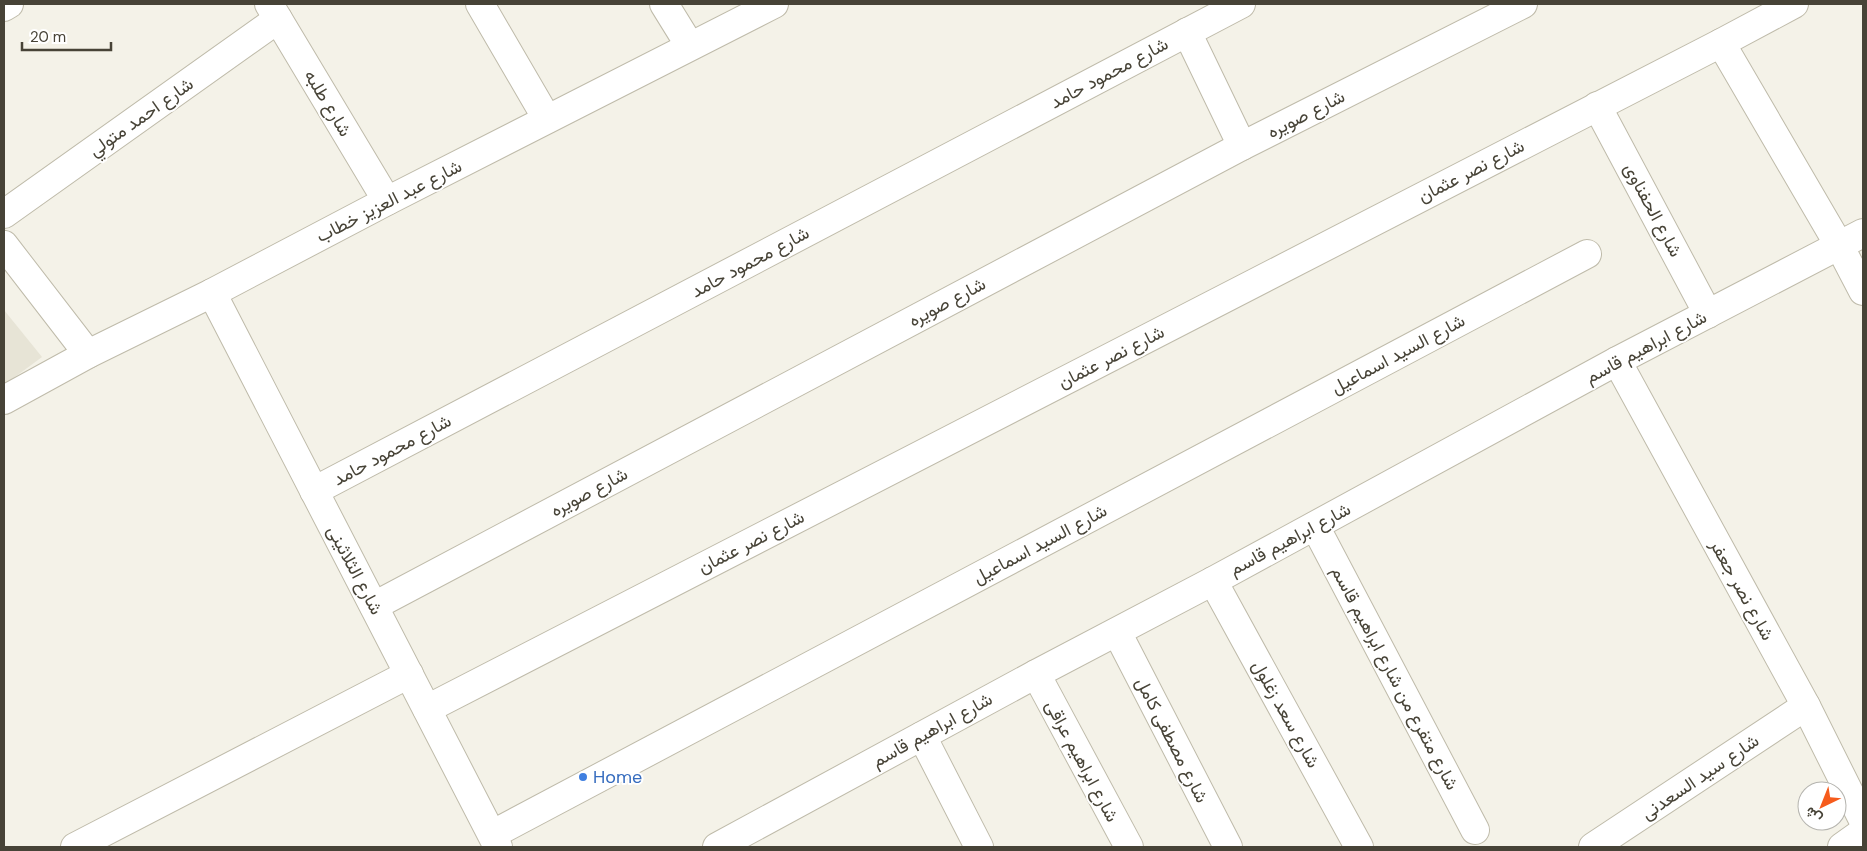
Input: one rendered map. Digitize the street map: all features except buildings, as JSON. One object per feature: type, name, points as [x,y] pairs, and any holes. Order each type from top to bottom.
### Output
[{"type":"street","points":[[4,8],[9,4]]},
{"type":"street","points":[[480,4],[547,119]]},
{"type":"street","points":[[664,4],[690,46]]},
{"type":"street","name":"شارع عبد العزيز خطاب","points":[[4,400],[88,354],[212,293],[386,201],[774,4]]},
{"type":"street","name":"شارع محمود حامد","points":[[314,491],[1242,4]]},
{"type":"street","name":"شارع صويره","points":[[374,606],[1242,146],[1523,4]]},
{"type":"street","name":"شارع نصر عثمان","points":[[427,709],[1794,4]]},
{"type":"street","name":"شارع طلبه","points":[[273,11],[386,201]]},
{"type":"street","name":"شارع احمد متولي","points":[[4,214],[273,11]]},
{"type":"street","points":[[1187,32],[1242,146]]},
{"type":"street","points":[[1721,43],[1840,247],[1863,291]]},
{"type":"street","name":"شارع الحفناوى","points":[[1597,106],[1708,314]]},
{"type":"street","name":"شارع ابراهيم قاسم","points":[[717,847],[1618,361],[1840,247],[1863,233]]},
{"type":"street","points":[[4,245],[88,354]]},
{"type":"street","name":"شارع السيد اسماعيل","points":[[495,843],[1587,254]]},
{"type":"street","name":"شارع الثلاثينى","points":[[212,293],[495,843]]},
{"type":"street","name":"شارع نصر جعفر","points":[[1618,361],[1806,706],[1863,820]]},
{"type":"street","name":"شارع متفرع من شارع ابراهيم قاسم","points":[[1315,526],[1476,830]]},
{"type":"street","name":"شارع سعد زغلول","points":[[1212,581],[1358,847]]},
{"type":"street","name":"شارع مصطفى كامل","points":[[1117,632],[1228,847]]},
{"type":"street","points":[[75,847],[409,674]]},
{"type":"street","name":"شارع ابراهيم عراقى","points":[[1036,674],[1129,847]]},
{"type":"street","name":"شارع سيد السعدنى","points":[[1594,847],[1806,706]]},
{"type":"street","points":[[922,736],[975,846]]},
{"type":"street","points":[[1842,847],[1863,832]]},
{"type":"shaded area","points":[[4,310],[42,357],[4,385]]},
{"type":"place","name":"Home","points":[[583,777]]}]
